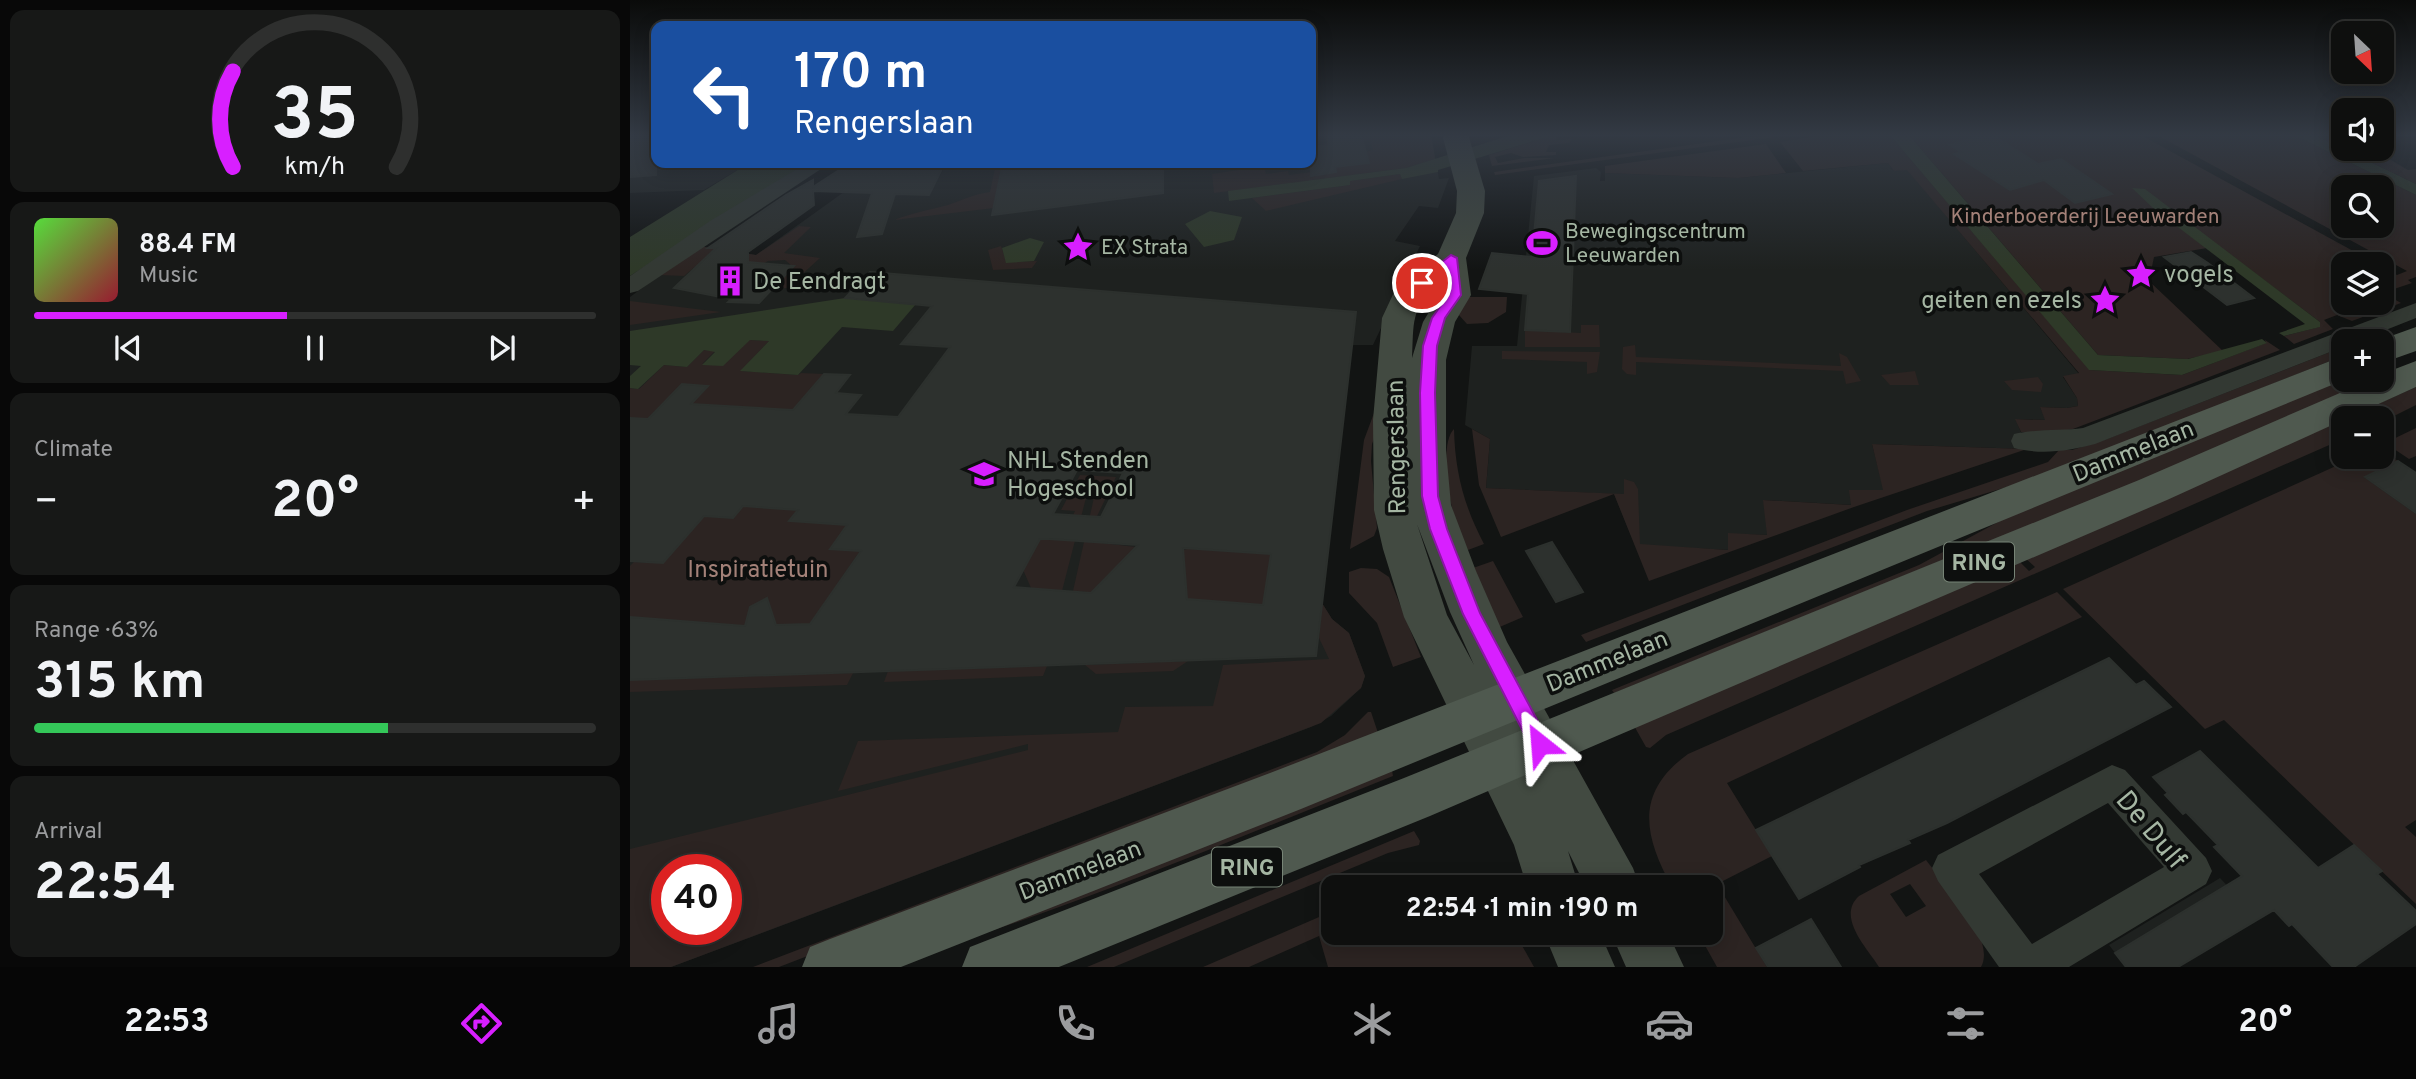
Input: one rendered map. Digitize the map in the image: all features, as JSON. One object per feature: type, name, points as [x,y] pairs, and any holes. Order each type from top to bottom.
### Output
[{"type":"main road","points":[[2394,347],[2416,338]]},
{"type":"main road","name":"Dammelaan","points":[[830,967],[1283,792],[2331,372]]},
{"type":"main road","name":"Dammelaan","points":[[990,967],[1303,844],[2153,490],[2416,373]]},
{"type":"street","points":[[630,286],[718,226],[794,179]]},
{"type":"street","name":"Rengerslaan","points":[[1468,179],[1471,191],[1471,213],[1451,258],[1407,295],[1396,331],[1409,419],[1438,529],[1472,614],[1495,705],[1520,753]]},
{"type":"street","points":[[2024,441],[2060,442],[2086,437],[2416,310]]},
{"type":"street","points":[[1520,753],[1538,839],[1549,875]]},
{"type":"street","points":[[1520,753],[1606,875]]},
{"type":"street","name":"De Dulf","points":[[2024,967],[1951,868],[2112,782],[2193,871],[2031,967]]},
{"type":"street","points":[[1577,945],[1587,967]]},
{"type":"street","points":[[1644,945],[1656,967]]},
{"type":"shaded area","points":[[630,179],[722,179],[704,190],[630,193]]},
{"type":"shaded area","points":[[723,179],[782,179],[630,276],[630,237]]},
{"type":"shaded area","name":"NHL Stenden Hogeschool","points":[[938,179],[1449,179],[1438,208],[1419,206],[1395,241],[1420,246],[1373,345],[1352,345],[1322,603],[1332,619],[1349,633],[1365,676],[1361,688],[1331,716],[1311,727],[742,940],[742,854],[651,854],[651,945],[730,945],[671,967],[630,967],[630,297],[699,246],[756,255],[844,192],[929,195]]},
{"type":"shaded area","points":[[1320,179],[1363,179],[1350,181],[1350,185],[1229,201],[1228,191]]},
{"type":"shaded area","points":[[1534,179],[1915,179],[2079,374],[2063,377],[2077,398],[2078,406],[2040,407],[2046,420],[2016,419],[2027,449],[1872,444],[1884,491],[1852,505],[1764,500],[1768,535],[1728,534],[1729,550],[1635,545],[1614,494],[1486,488],[1490,439],[1465,425],[1472,346],[1517,346]]},
{"type":"shaded area","points":[[1927,179],[1947,179],[2098,355],[2188,359],[2262,339],[2267,343],[2182,375],[2089,370]]},
{"type":"shaded area","points":[[2394,179],[2406,179],[2416,184],[2416,195],[2394,184]]},
{"type":"shaded area","points":[[2132,188],[2145,189],[2320,322],[2320,327],[2284,336],[2279,333],[2305,324],[2153,208]]},
{"type":"shaded area","points":[[1210,211],[1242,217],[1234,240],[1204,247],[1185,224]]},
{"type":"shaded area","points":[[1030,238],[1044,242],[1034,261],[1006,263],[1002,248]]},
{"type":"shaded area","points":[[845,298],[916,304],[893,331],[842,327],[798,375],[740,371],[769,341],[750,340],[723,366],[702,365],[715,352],[704,350],[687,367],[664,365],[638,389],[630,388],[630,376],[641,366],[630,365],[630,331]]},
{"type":"shaded area","points":[[2220,878],[2258,918],[2179,967],[2126,967],[2109,945]]},
{"type":"green space","points":[[993,179],[1000,179],[994,208],[894,220],[914,213],[990,192]]},
{"type":"green space","points":[[1213,179],[1321,179],[1214,193]]},
{"type":"green space","points":[[1401,179],[1266,211],[1252,198],[1350,185],[1349,181]]},
{"type":"green space","points":[[1915,179],[1927,179],[2090,370],[2182,375],[2266,343],[2265,340],[2280,350],[2073,429],[2048,433],[2021,432],[2015,419],[2045,420],[2040,407],[2078,406],[2077,398],[2063,376],[2079,373]]},
{"type":"green space","name":"Kinderboerderij Leeuwarden","points":[[1947,179],[2222,179],[2355,252],[2331,252],[2331,315],[2337,315],[2324,320],[2333,329],[2294,344],[2284,336],[2319,327],[2320,322],[2219,246],[2154,257],[2149,281],[2223,351],[2187,359],[2098,355]]},
{"type":"green space","points":[[2238,179],[2331,179],[2331,230]]},
{"type":"green space","points":[[2394,184],[2416,195],[2416,277],[2408,280],[2412,283],[2394,289],[2394,273],[2397,275],[2407,271],[2394,264],[2394,252],[2372,252],[2346,238],[2394,238]]},
{"type":"green space","points":[[799,226],[811,227],[784,253],[820,258],[787,288],[773,289],[792,266],[785,260],[768,261],[756,268],[696,266],[684,276],[659,275],[699,246],[756,255]]},
{"type":"green space","points":[[1001,246],[1007,262],[1037,261],[1032,268],[993,270],[988,250]]},
{"type":"green space","points":[[1468,297],[1507,297],[1506,312],[1488,323],[1467,324],[1458,314]]},
{"type":"green space","points":[[630,301],[721,312],[630,325]]},
{"type":"green space","name":"Kinderboerderij Leeuwarden","points":[[2337,315],[2368,315],[2352,321]]},
{"type":"green space","points":[[1581,325],[1599,325],[1600,347],[1525,347],[1525,330],[1581,333]]},
{"type":"green space","points":[[750,340],[769,341],[741,371],[824,374],[793,410],[691,404],[707,386],[682,384],[645,421],[630,418],[630,388],[639,389],[664,365],[687,367],[704,350],[715,351],[702,364]]},
{"type":"green space","points":[[1635,345],[1636,357],[1841,366],[1839,353],[1847,357],[1861,381],[1846,384],[1843,371],[1636,362],[1636,375],[1627,374],[1622,369],[1623,347]]},
{"type":"green space","points":[[1502,351],[1600,352],[1597,372],[1587,374],[1587,362],[1502,359]]},
{"type":"green space","points":[[2331,352],[2331,361],[2057,469],[1927,511],[1586,642],[1581,635],[1907,510],[2048,462],[2059,450],[2072,450],[2107,439]]},
{"type":"green space","points":[[1915,371],[1919,385],[1890,385],[1881,375]]},
{"type":"green space","points":[[2038,377],[2043,384],[2041,392],[2012,390],[2004,381]]},
{"type":"green space","points":[[2331,384],[2331,392],[2345,392],[2181,464],[1614,693],[1612,690],[1919,565],[2022,509]]},
{"type":"green space","points":[[2416,387],[2416,405],[2394,416],[2394,406],[2373,406]]},
{"type":"green space","points":[[1374,413],[1384,413],[1372,444],[1377,528],[1374,536],[1350,549],[1364,440]]},
{"type":"green space","points":[[2331,425],[2331,444],[1666,735],[1650,748],[1646,747],[1633,724],[2019,561],[2029,571],[2035,567],[2025,558]]},
{"type":"green space","points":[[2416,428],[2416,456],[2409,459],[2394,449],[2394,439]]},
{"type":"green space","points":[[1454,429],[1456,460],[1462,488],[1484,544],[1468,550],[1457,526],[1449,490],[1446,453]]},
{"type":"green space","points":[[1472,429],[1490,439],[1486,488],[1624,494],[1624,479],[1634,482],[1638,489],[1640,544],[1728,550],[1728,533],[1767,535],[1763,500],[1851,505],[1849,490],[1883,490],[1872,444],[2027,449],[1854,507],[1649,581],[1614,494],[1501,537],[1479,485]]},
{"type":"green space","points":[[2331,468],[2381,469],[2364,477],[2416,514],[2416,820],[2405,827],[2416,837],[2416,904],[2224,720],[2205,729],[2063,589]]},
{"type":"green space","points":[[1080,475],[1116,477],[1085,541],[1136,547],[1111,573],[1190,548],[1283,484],[1263,605],[1073,591],[1095,493],[1087,494],[1062,591],[1031,588],[1014,549],[1040,539],[1061,540],[1075,511],[1061,510]]},
{"type":"green space","name":"Inspiratietuin","points":[[753,494],[770,508],[798,510],[790,521],[847,525],[831,549],[860,551],[810,624],[750,626],[630,617],[630,566],[634,562],[663,563],[704,516],[733,518]]},
{"type":"green space","points":[[1493,561],[1523,617],[1495,629],[1473,568]]},
{"type":"green space","points":[[1361,568],[1377,569],[1389,577],[1421,657],[1393,667],[1377,623],[1349,593],[1349,572]]},
{"type":"green space","points":[[2057,592],[2082,617],[1727,783],[1772,856],[1723,881],[1723,875],[1666,875],[1655,850],[1649,816],[1652,800],[1659,784],[1688,754]]},
{"type":"green space","points":[[1322,603],[1332,619],[1349,633],[1365,676],[1361,688],[1321,723],[742,940],[742,854],[651,854],[651,945],[730,945],[671,967],[630,967],[630,849],[1028,750],[1028,744],[838,791],[858,741],[1118,732],[1125,707],[1213,706],[1223,665],[1329,659],[1319,638]]},
{"type":"green space","points":[[1188,661],[1173,671],[1096,674],[1085,665]]},
{"type":"green space","points":[[1047,666],[1043,676],[884,682],[888,671]]},
{"type":"green space","points":[[853,673],[847,685],[630,692],[630,680]]},
{"type":"green space","points":[[1371,712],[1379,736],[779,967],[753,967],[1317,752],[1345,735]]},
{"type":"green space","points":[[1391,765],[1393,776],[1201,853],[1007,926],[876,967]]},
{"type":"green space","points":[[1414,831],[1420,841],[1419,845],[1388,853],[1335,875],[1321,875],[1321,881],[1114,967],[1087,967]]},
{"type":"green space","points":[[1926,860],[1956,897],[1975,927],[1982,941],[1984,955],[1981,967],[1879,967],[1861,942],[1852,923],[1853,904],[1859,896]],"holes":[[[1910,884],[1926,906],[1906,917],[1890,894]]]},
{"type":"green space","points":[[1723,894],[1767,967],[1717,967],[1705,945],[1723,945]]},
{"type":"green space","points":[[1321,916],[1321,943],[1319,936],[1249,967],[1203,967]]},
{"type":"green space","points":[[1322,945],[1522,945],[1534,967],[1328,967]]},
{"type":"building","points":[[825,179],[937,179],[929,195],[895,194],[882,234],[857,237],[872,193],[813,191],[814,205],[748,252],[748,262],[794,266],[759,303],[728,302],[731,299],[674,288],[716,248],[708,248],[813,180],[813,187]]},
{"type":"building","points":[[1000,179],[1163,179],[1163,193],[992,215]]},
{"type":"building","points":[[1576,179],[1570,332],[1525,330],[1528,294],[1479,289],[1492,253],[1532,257],[1539,181]]},
{"type":"building","points":[[1993,179],[2090,179],[2112,194],[2075,203],[2044,180],[2010,190]]},
{"type":"building","points":[[2191,252],[2254,298],[2227,305],[2164,257]]},
{"type":"building","points":[[870,272],[1356,312],[1316,656],[630,680],[630,617],[745,626],[750,607],[767,598],[776,625],[810,624],[861,551],[830,549],[847,525],[789,521],[798,510],[743,506],[733,518],[704,516],[663,563],[630,561],[630,418],[648,419],[682,384],[708,386],[691,404],[793,410],[824,374],[850,375],[836,393],[861,395],[846,414],[898,417],[950,347],[901,344],[932,306],[845,298]],"holes":[[[1077,470],[1123,473],[1101,517],[1053,514]],[[1040,539],[1138,545],[1091,593],[1014,587]],[[1183,548],[1271,554],[1263,605],[1187,599]]]},
{"type":"building","points":[[2398,461],[2416,473],[2416,513],[2365,477],[2382,469],[2394,469],[2394,463]]},
{"type":"building","points":[[1552,542],[1583,592],[1556,602],[1526,551]]},
{"type":"building","points":[[2109,658],[2136,685],[2144,681],[2171,707],[1947,823],[1908,840],[1910,843],[1859,865],[1860,867],[1799,899],[1756,830]]},
{"type":"building","points":[[2200,751],[2318,868],[2354,845],[2382,871],[2377,874],[2416,911],[2416,924],[2354,967],[2333,967],[2292,924],[2289,926],[2274,910],[2178,967],[2126,967],[2115,953],[2242,876],[2214,847],[2218,845],[2165,795],[2168,793],[2153,777]]},
{"type":"building","points":[[1811,919],[1841,967],[1768,967],[1756,948]]},
{"type":"place","name":"Bewegingscentrum Leeuwarden","points":[[1542,243]]},
{"type":"place","name":"EX Strata","points":[[1078,247]]},
{"type":"place","name":"vogels","points":[[2141,274]]},
{"type":"place","name":"De Eendragt","points":[[730,281]]},
{"type":"place","name":"geiten en ezels","points":[[2105,300]]},
{"type":"place","name":"NHL Stenden Hogeschool","points":[[984,474]]},
{"type":"route","points":[[1422,283],[1451,258],[1455,295],[1439,318],[1430,346],[1428,460],[1430,496],[1438,529],[1489,652],[1540,744]]}]
